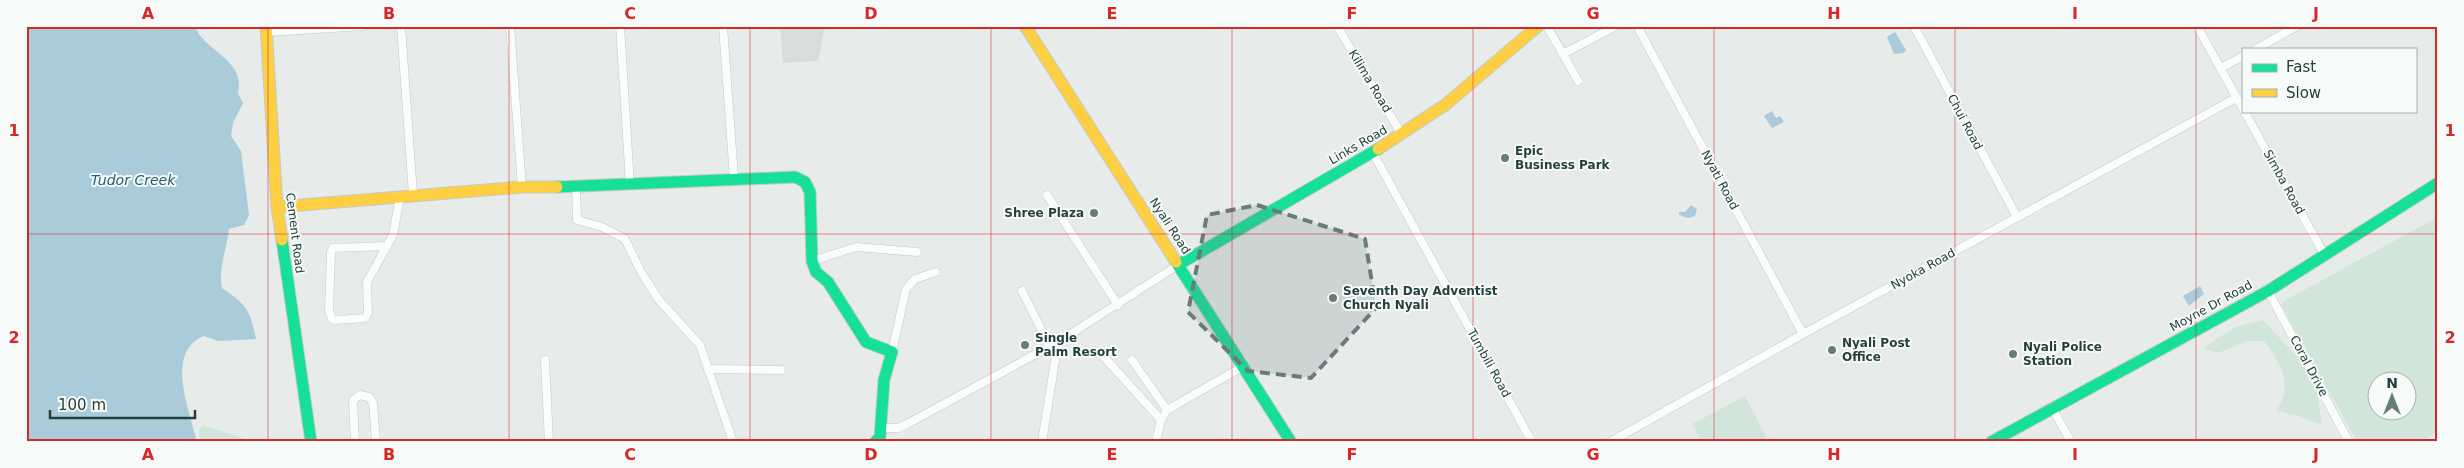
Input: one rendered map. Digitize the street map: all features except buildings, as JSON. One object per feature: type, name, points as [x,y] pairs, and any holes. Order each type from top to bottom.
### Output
[{"type":"main road","name":"Nyali Road","points":[[1025,26],[1291,442]]},
{"type":"main road","name":"Links Road","points":[[1178,265],[1402,135],[1445,105],[1544,28]]},
{"type":"main road","name":"Cement Road","points":[[266,29],[277,207],[311,442]]},
{"type":"main road","points":[[277,207],[522,187],[576,187],[795,176],[805,182],[810,192],[812,261],[816,272],[828,282],[866,342],[892,352],[884,380],[880,437],[875,442]]},
{"type":"main road","name":"Moyne Dr Road","points":[[1991,442],[2268,291],[2438,183]]},
{"type":"street","points":[[266,29],[364,26]]},
{"type":"street","points":[[401,26],[413,195]]},
{"type":"street","points":[[510,26],[522,187]]},
{"type":"street","points":[[620,26],[630,184]]},
{"type":"street","points":[[723,26],[734,178]]},
{"type":"street","name":"Kilima Road","points":[[1337,26],[1402,135]]},
{"type":"street","points":[[1563,54],[1616,26]]},
{"type":"street","name":"Nyati Road","points":[[1637,26],[1803,334]]},
{"type":"street","name":"Chui Road","points":[[1914,26],[2016,217]]},
{"type":"street","name":"Simba Road","points":[[2197,26],[2242,108]]},
{"type":"street","points":[[2258,48],[2297,26]]},
{"type":"street","points":[[1544,28],[1563,54],[1578,81]]},
{"type":"street","points":[[2221,68],[2242,57]]},
{"type":"street","name":"Nyoka Road","points":[[1610,442],[1803,334],[1878,295],[2016,217],[2236,98]]},
{"type":"street","name":"Simba Road","points":[[2244,112],[2324,254]]},
{"type":"street","name":"Tumbili Road","points":[[1373,153],[1532,442]]},
{"type":"street","points":[[576,187],[577,220],[602,227],[625,240],[641,272],[659,300],[700,345],[733,442]]},
{"type":"street","points":[[1047,195],[1118,305]]},
{"type":"street","points":[[387,246],[333,248],[331,252],[329,312],[332,318],[336,320],[365,318],[368,310],[367,282],[387,246],[393,235],[400,197]]},
{"type":"street","points":[[812,261],[856,247],[917,252]]},
{"type":"street","points":[[880,428],[898,428],[907,424],[1050,347],[1178,265]]},
{"type":"street","points":[[892,352],[906,289],[915,279],[936,272]]},
{"type":"street","points":[[1022,291],[1050,347]]},
{"type":"street","name":"Coral Drive","points":[[2268,291],[2349,442]]},
{"type":"street","points":[[1042,442],[1058,342]]},
{"type":"street","points":[[1104,358],[1161,420]]},
{"type":"street","points":[[544,360],[549,442]]},
{"type":"street","points":[[1132,360],[1167,410]]},
{"type":"street","points":[[1156,442],[1161,420],[1167,410],[1242,367]]},
{"type":"street","points":[[708,369],[781,370]]},
{"type":"street","points":[[355,442],[353,400],[360,395],[369,397],[373,403],[376,442]]},
{"type":"street","points":[[2052,408],[2071,442]]},
{"type":"highlighted area","points":[[1257,205],[1365,239],[1376,308],[1311,378],[1248,371],[1188,312],[1207,215]]},
{"type":"shaded area","points":[[780,26],[825,26],[818,61],[783,63]]},
{"type":"green space","points":[[2436,218],[2438,432],[2419,442],[2357,442],[2283,308],[2282,302]]},
{"type":"green space","points":[[2263,320],[2314,375],[2322,425],[2297,415],[2276,411],[2284,393],[2285,384],[2276,357],[2264,341],[2247,341],[2218,353],[2203,348],[2235,327]]},
{"type":"green space","points":[[1745,396],[1769,442],[1701,442],[1692,424]]},
{"type":"green space","points":[[203,425],[254,442],[200,442],[199,430]]},
{"type":"water","name":"Tudor Creek","points":[[26,26],[195,26],[199,35],[230,63],[236,72],[239,81],[238,93],[243,103],[233,123],[231,136],[241,151],[249,215],[244,225],[229,229],[221,281],[222,288],[237,299],[246,309],[252,321],[256,339],[218,341],[204,336],[192,344],[185,355],[182,368],[183,383],[197,442],[26,442]]},
{"type":"water","points":[[1895,32],[1906,50],[1903,53],[1894,54],[1887,37]]},
{"type":"water","points":[[1772,111],[1776,118],[1780,116],[1784,122],[1772,128],[1764,116]]},
{"type":"water","points":[[1691,205],[1697,209],[1695,216],[1688,218],[1679,215],[1679,212],[1685,212]]},
{"type":"water","points":[[2200,286],[2204,294],[2189,306],[2183,296]]},
{"type":"traffic: fast","points":[[1178,265],[1378,149]]},
{"type":"traffic: fast","points":[[557,187],[795,177],[805,182],[810,192],[812,261],[816,272],[828,282],[866,342],[892,352],[884,380],[880,437],[875,442]]},
{"type":"traffic: fast","points":[[1991,442],[2268,291],[2438,183]]},
{"type":"traffic: fast","points":[[282,240],[311,442]]},
{"type":"traffic: fast","points":[[1176,262],[1291,442]]},
{"type":"traffic: slow","points":[[266,26],[277,207],[282,240]]},
{"type":"traffic: slow","points":[[1025,26],[1176,262]]},
{"type":"traffic: slow","points":[[1378,149],[1445,105],[1538,26]]},
{"type":"traffic: slow","points":[[277,207],[522,187],[557,187]]},
{"type":"place","name":"Epic Business Park","points":[[1505,158]]},
{"type":"place","name":"Shree Plaza","points":[[1094,213]]},
{"type":"place","name":"Seventh Day Adventist Church Nyali","points":[[1333,298]]},
{"type":"place","name":"Single Palm Resort","points":[[1025,345]]},
{"type":"place","name":"Nyali Post Office","points":[[1832,350]]},
{"type":"place","name":"Nyali Police Station","points":[[2013,354]]}]
